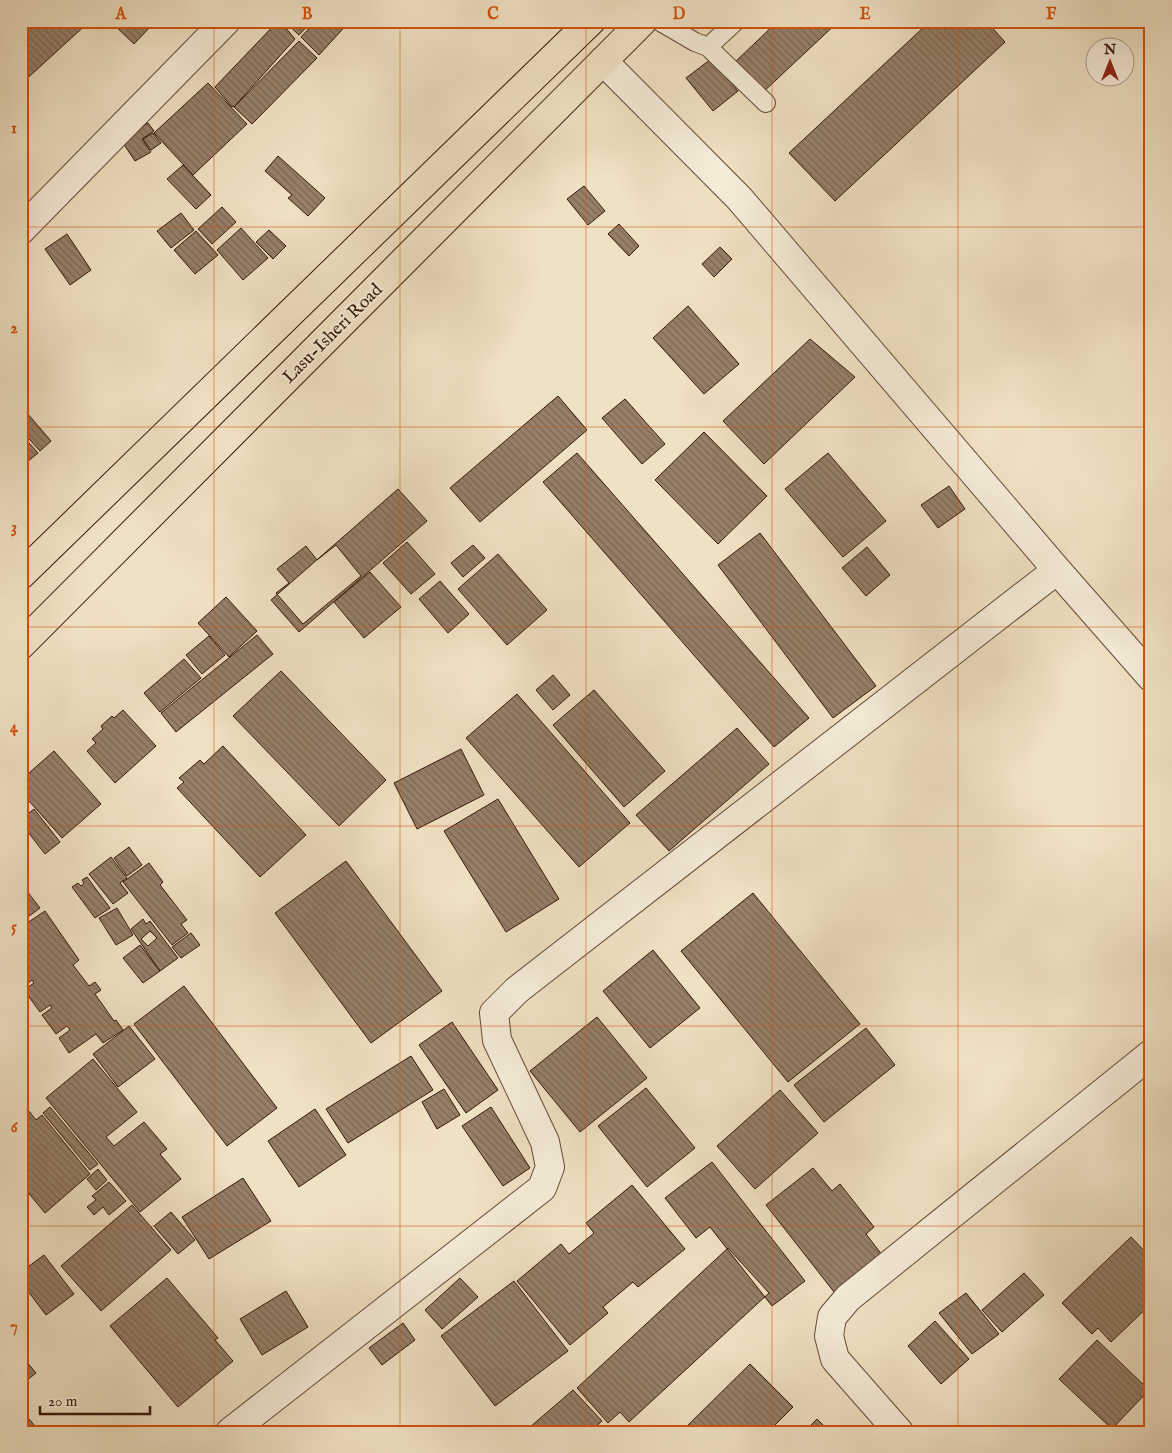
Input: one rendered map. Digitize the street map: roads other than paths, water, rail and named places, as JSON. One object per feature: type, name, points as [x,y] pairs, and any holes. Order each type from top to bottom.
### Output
[{"type":"main road","points":[[21,575],[591,21]]},
{"type":"main road","name":"Lasu-Isheri Road","points":[[21,644],[643,21]]},
{"type":"street","points":[[21,230],[226,21]]},
{"type":"street","points":[[603,61],[739,198],[1151,677]]},
{"type":"street","points":[[230,1432],[542,1188],[550,1167],[545,1142],[497,1040],[494,1013],[499,1007],[517,990],[1057,570]]},
{"type":"street","points":[[899,1432],[835,1359],[829,1336],[832,1316],[848,1298],[1151,1054]]},
{"type":"lane","points":[[659,21],[695,42],[708,47],[766,103]]},
{"type":"lane","points":[[708,47],[736,21]]}]
